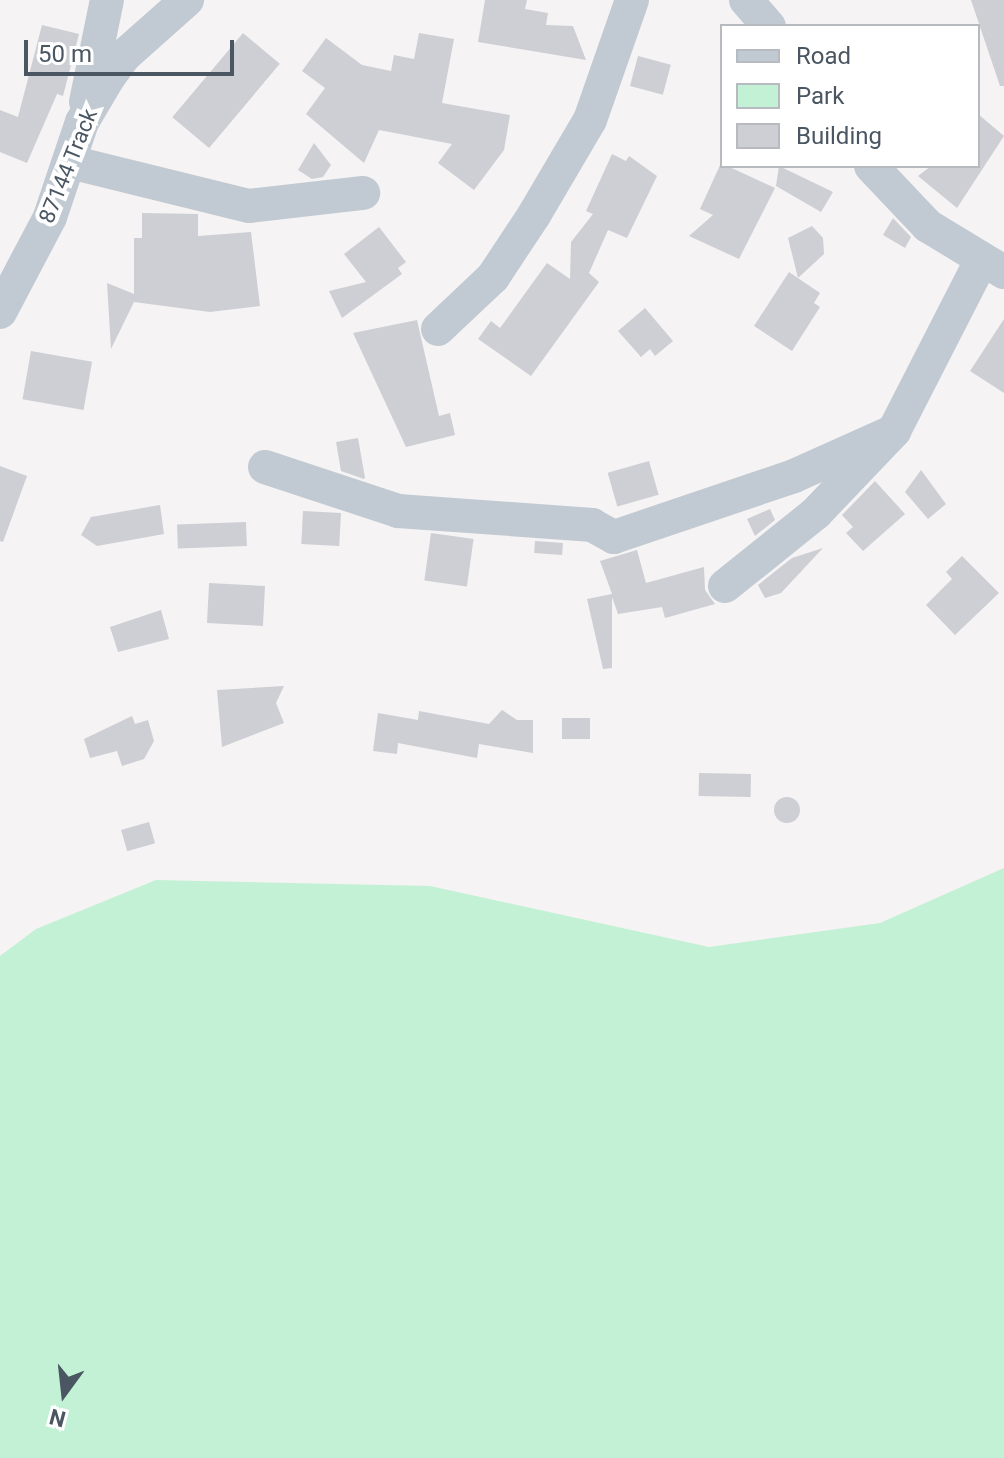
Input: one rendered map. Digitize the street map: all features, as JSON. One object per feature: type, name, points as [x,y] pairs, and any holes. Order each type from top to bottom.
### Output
[{"type":"street","points":[[82,122],[107,0]]},
{"type":"street","name":"87144 Track","points":[[0,312],[50,217],[82,122],[125,55],[187,0]]},
{"type":"street","points":[[438,329],[493,277],[590,120],[632,0]]},
{"type":"street","points":[[746,0],[767,24]]},
{"type":"street","points":[[70,162],[249,206],[363,193]]},
{"type":"street","points":[[725,586],[816,513],[894,431],[992,267],[928,226],[873,168]]},
{"type":"street","points":[[265,467],[398,511],[592,525],[614,537],[794,476],[894,431]]},
{"type":"green space","points":[[1004,868],[1004,1458],[0,1458],[0,956],[36,929],[156,880],[430,886],[709,947],[880,923]]},
{"type":"building","points":[[485,0],[527,0],[525,9],[548,13],[546,25],[573,26],[586,60],[478,42]]},
{"type":"building","points":[[971,0],[1004,0],[1004,86],[1000,86]]},
{"type":"building","points":[[42,25],[79,34],[63,96],[57,94],[27,163],[0,152],[0,110],[18,117]]},
{"type":"building","points":[[243,33],[280,64],[209,148],[172,117]]},
{"type":"building","points":[[419,33],[454,39],[442,103],[510,115],[504,150],[474,190],[438,163],[452,144],[379,130],[364,163],[306,114],[325,88],[302,71],[326,38],[362,65],[391,71],[394,55],[414,59]]},
{"type":"building","points":[[638,56],[671,65],[663,95],[630,86]]},
{"type":"building","points":[[980,116],[1004,136],[957,208],[918,176],[928,168],[980,168]]},
{"type":"building","points":[[314,143],[331,165],[323,177],[312,179],[298,170]]},
{"type":"building","points":[[612,154],[626,161],[629,156],[657,176],[627,238],[608,230],[589,273],[599,282],[531,376],[478,339],[491,321],[500,328],[547,263],[570,279],[571,242],[593,214],[586,211]]},
{"type":"building","points":[[720,165],[720,168],[732,168],[775,188],[739,259],[689,236],[713,215],[700,209]]},
{"type":"building","points":[[779,168],[783,168],[833,192],[821,212],[776,186]]},
{"type":"building","points":[[142,213],[198,214],[198,236],[251,232],[260,306],[210,312],[134,302],[111,349],[107,283],[134,294],[134,238],[142,238]]},
{"type":"building","points":[[893,218],[911,237],[905,248],[883,235]]},
{"type":"building","points":[[812,226],[823,238],[824,254],[798,278],[788,238]]},
{"type":"building","points":[[379,227],[406,262],[398,268],[402,274],[342,318],[329,291],[366,282],[344,254]]},
{"type":"building","points":[[789,272],[820,293],[814,303],[820,307],[792,351],[754,326]]},
{"type":"building","points":[[645,308],[673,341],[655,356],[650,349],[641,357],[618,331]]},
{"type":"building","points":[[1004,319],[1004,393],[970,371]]},
{"type":"building","points":[[417,320],[439,416],[450,413],[455,435],[406,447],[353,333]]},
{"type":"building","points":[[31,351],[92,362],[84,410],[22,399]]},
{"type":"building","points":[[358,438],[364,479],[341,471],[336,442]]},
{"type":"building","points":[[649,461],[659,495],[617,506],[608,473]]},
{"type":"building","points":[[0,466],[27,476],[3,542],[0,541]]},
{"type":"building","points":[[921,470],[946,504],[928,519],[905,492]]},
{"type":"building","points":[[875,481],[905,514],[863,551],[846,533],[853,527],[842,515]]},
{"type":"building","points":[[160,505],[164,534],[97,546],[81,535],[91,517]]},
{"type":"building","points":[[770,509],[775,520],[755,536],[747,519]]},
{"type":"building","points":[[303,511],[341,513],[339,546],[301,544]]},
{"type":"building","points":[[246,522],[247,546],[178,548],[177,524]]},
{"type":"building","points":[[431,533],[474,539],[467,587],[424,581]]},
{"type":"building","points":[[535,541],[563,543],[562,555],[534,553]]},
{"type":"building","points":[[823,548],[781,593],[765,598],[758,585],[792,558]]},
{"type":"building","points":[[637,550],[646,583],[704,567],[705,590],[715,604],[665,618],[662,607],[618,614],[612,597],[612,668],[603,669],[587,599],[612,594],[600,561]]},
{"type":"building","points":[[962,556],[999,593],[955,635],[926,605],[952,579],[946,572]]},
{"type":"building","points":[[209,583],[265,586],[263,626],[207,623]]},
{"type":"building","points":[[161,610],[169,639],[118,652],[110,627]]},
{"type":"building","points":[[284,686],[276,703],[284,723],[222,747],[217,690]]},
{"type":"building","points":[[502,710],[517,720],[533,720],[533,753],[479,744],[477,758],[398,743],[397,754],[373,751],[378,713],[418,720],[419,711],[489,724]]},
{"type":"building","points":[[132,716],[135,724],[148,720],[154,741],[144,759],[122,766],[117,751],[90,758],[84,739]]},
{"type":"building","points":[[562,718],[590,718],[590,739],[562,739]]},
{"type":"building","points":[[699,773],[751,774],[751,797],[699,796]]},
{"type":"building","points":[[787,797],[796,801],[800,810],[796,819],[787,823],[778,819],[774,810],[778,801]]},
{"type":"building","points":[[149,822],[155,843],[127,851],[121,830]]}]
